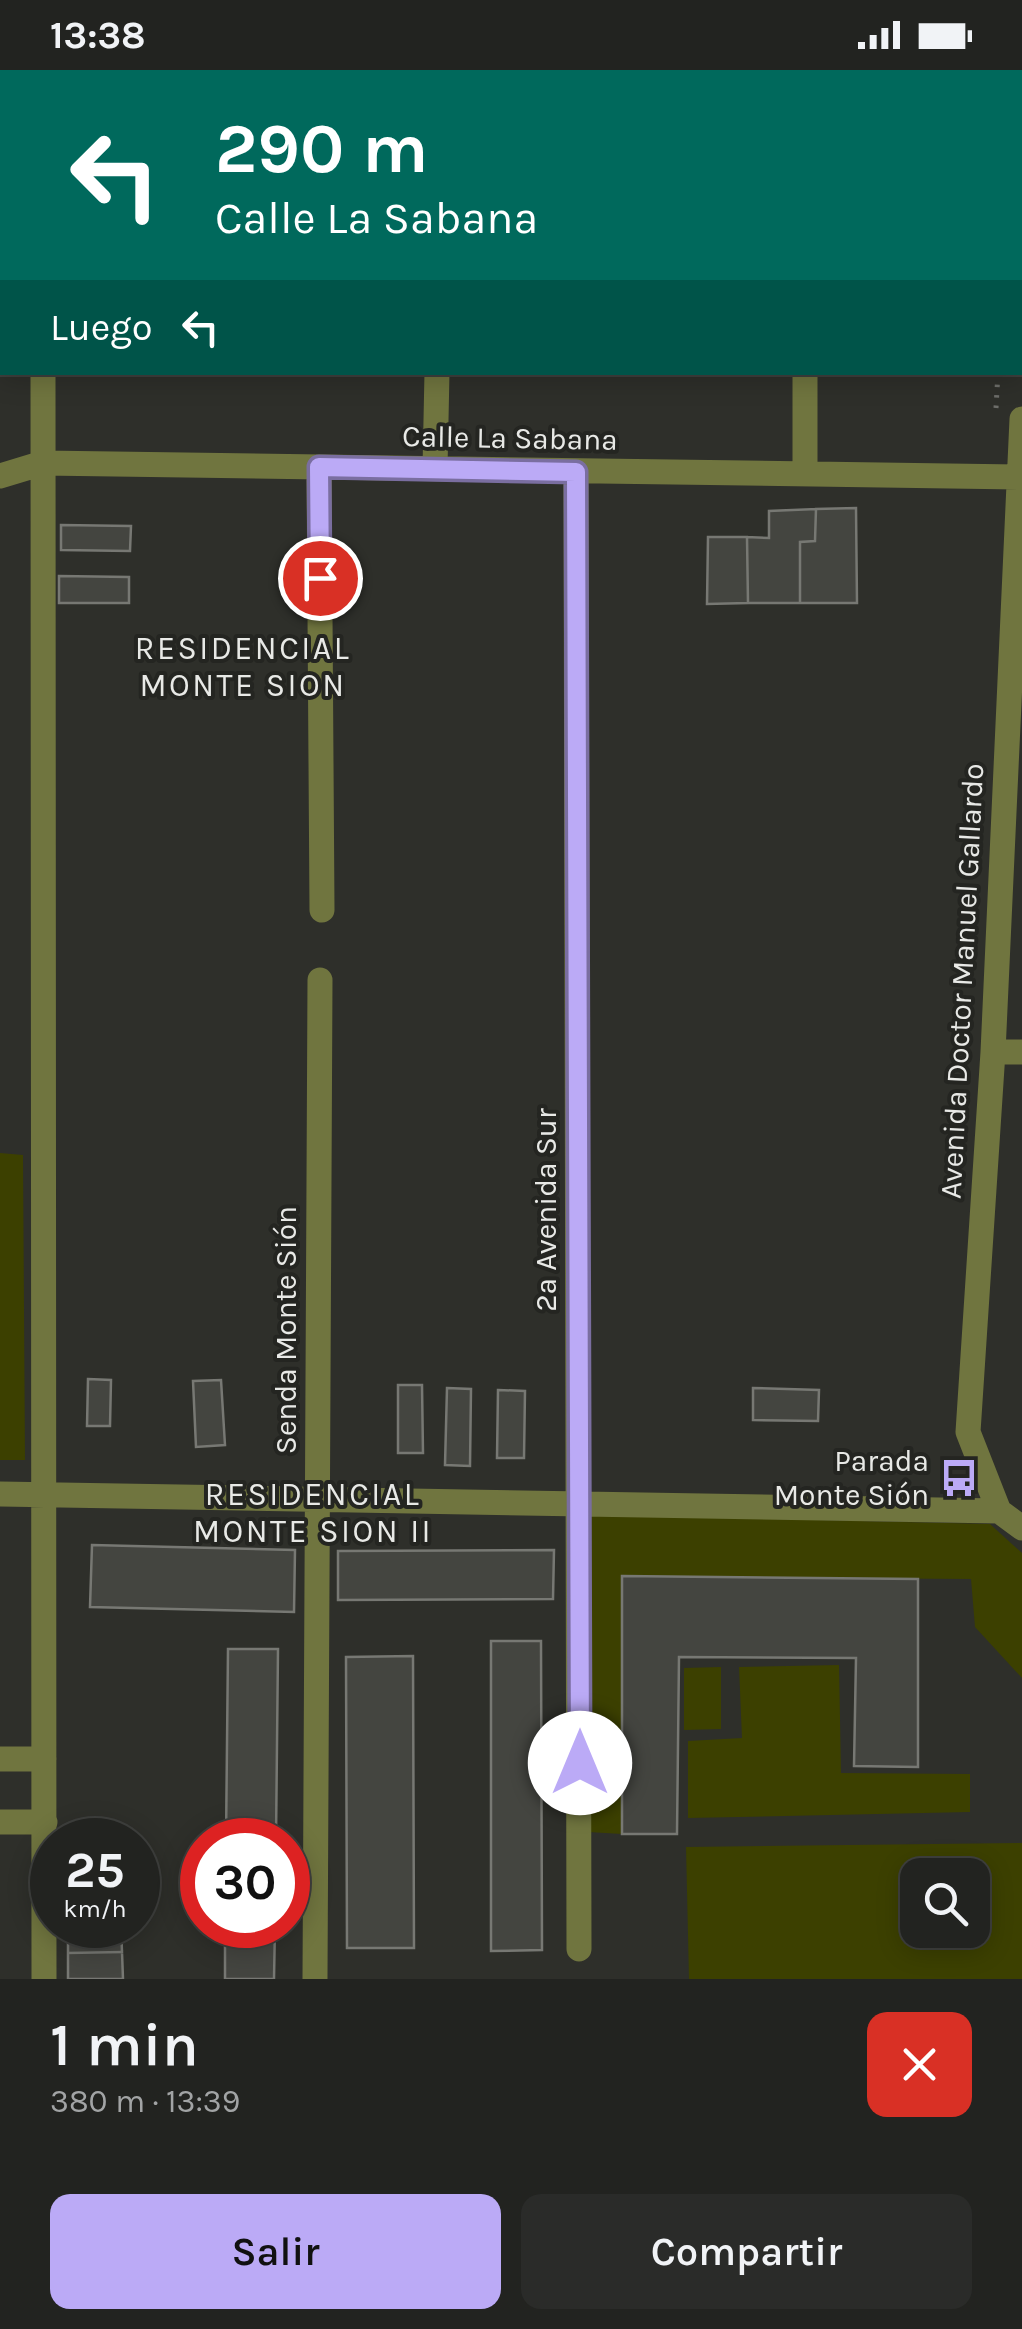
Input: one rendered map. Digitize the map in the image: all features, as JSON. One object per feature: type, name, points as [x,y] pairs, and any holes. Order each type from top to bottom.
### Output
[{"type":"street","points":[[42,375],[45,1818]]},
{"type":"street","points":[[435,468],[437,375]]},
{"type":"street","points":[[805,375],[805,474]]},
{"type":"street","name":"Avenida Doctor Manuel Gallardo","points":[[999,1511],[968,1432],[992,1052],[1022,419]]},
{"type":"street","name":"Calle La Sabana","points":[[0,476],[43,464],[1020,477]]},
{"type":"street","points":[[319,467],[322,910]]},
{"type":"street","name":"2a Avenida Sur","points":[[576,472],[580,1949]]},
{"type":"street","name":"Senda Monte Sión","points":[[314,1979],[320,980]]},
{"type":"street","points":[[992,1052],[1022,1052]]},
{"type":"street","points":[[0,1494],[999,1511],[1022,1528]]},
{"type":"street","points":[[0,1760],[44,1760]]},
{"type":"street","points":[[0,1822],[30,1822]]},
{"type":"street","points":[[44,1948],[44,1979]]},
{"type":"shaded area","points":[[0,1153],[23,1155],[25,1460],[0,1460]]},
{"type":"shaded area","points":[[590,1515],[990,1524],[1022,1553],[1022,1678],[975,1627],[971,1579],[622,1577],[622,1834],[588,1832]]},
{"type":"shaded area","points":[[839,1665],[841,1773],[970,1774],[970,1812],[688,1818],[688,1741],[742,1738],[739,1667]]},
{"type":"shaded area","points":[[721,1667],[721,1729],[684,1730],[684,1668]]},
{"type":"shaded area","points":[[1022,1843],[1022,1979],[689,1979],[686,1847]]},
{"type":"building","points":[[856,508],[857,603],[800,603],[800,542],[815,541],[816,509]]},
{"type":"building","points":[[816,509],[815,541],[800,542],[800,603],[748,603],[747,537],[769,538],[769,511]]},
{"type":"building","points":[[61,525],[131,526],[130,551],[61,550]]},
{"type":"building","points":[[708,537],[747,537],[748,603],[707,604]]},
{"type":"building","points":[[59,576],[129,577],[129,603],[59,603]]},
{"type":"building","points":[[88,1379],[111,1380],[110,1426],[87,1426]]},
{"type":"building","points":[[221,1380],[225,1445],[196,1447],[193,1381]]},
{"type":"building","points":[[398,1385],[422,1385],[423,1453],[398,1453]]},
{"type":"building","points":[[447,1388],[471,1389],[470,1466],[445,1465]]},
{"type":"building","points":[[753,1388],[819,1390],[818,1421],[753,1420]]},
{"type":"building","points":[[498,1390],[525,1391],[524,1458],[497,1458]]},
{"type":"building","points":[[92,1545],[295,1550],[294,1612],[90,1607]]},
{"type":"building","points":[[554,1550],[553,1599],[338,1600],[338,1551]]},
{"type":"building","points":[[622,1576],[918,1579],[918,1767],[854,1766],[856,1658],[679,1657],[677,1834],[622,1834]]},
{"type":"building","points":[[491,1641],[541,1641],[542,1950],[491,1951]]},
{"type":"building","points":[[228,1649],[278,1649],[276,1818],[226,1818]]},
{"type":"building","points":[[413,1656],[414,1948],[347,1948],[346,1657]]},
{"type":"building","points":[[68,1948],[122,1948],[122,1952],[68,1953]]},
{"type":"building","points":[[225,1948],[275,1948],[274,1979],[225,1979]]},
{"type":"building","points":[[122,1952],[123,1979],[68,1979],[68,1953]]},
{"type":"place","name":"Parada Monte Sión","points":[[959,1478]]},
{"type":"district","name":"RESIDENCIAL MONTE SION","points":[[243,666]]},
{"type":"district","name":"RESIDENCIAL MONTE SION II","points":[[313,1512]]},
{"type":"route","points":[[320,578],[319,467],[576,472],[580,1763]]}]
